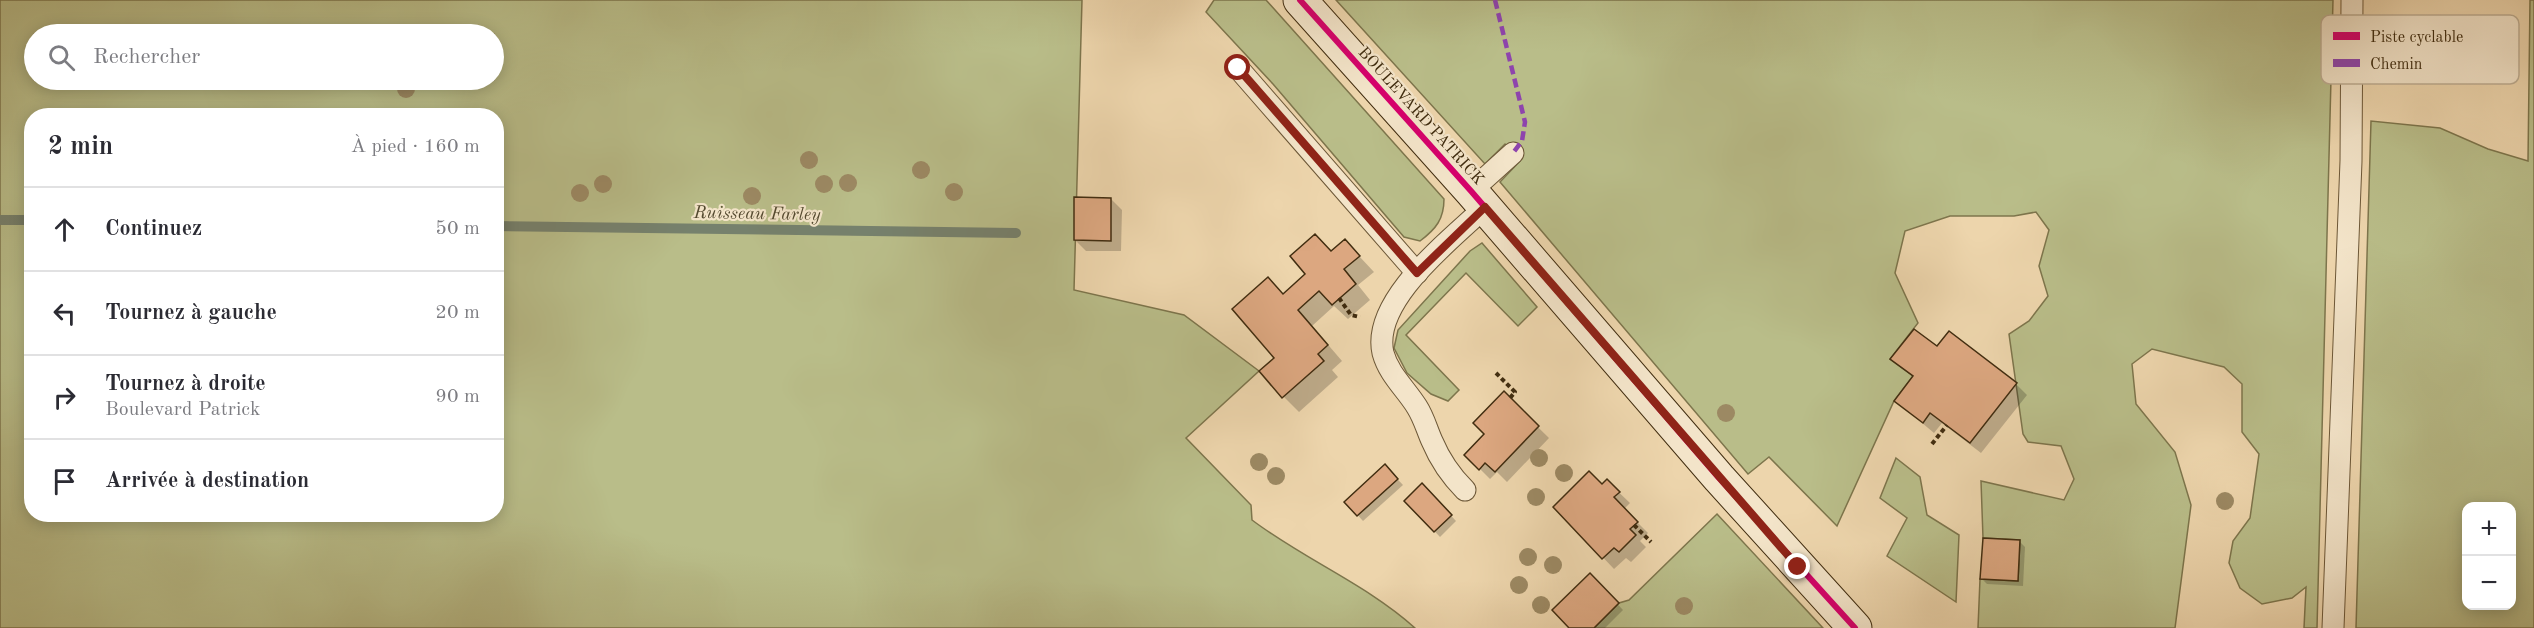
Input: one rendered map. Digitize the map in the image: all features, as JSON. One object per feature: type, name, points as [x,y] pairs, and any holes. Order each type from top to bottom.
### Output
[{"type":"street","name":"BOULEVARD PATRICK","points":[[1300,0],[1478,199],[1719,478],[1855,628]]},
{"type":"lane","points":[[2352,0],[2352,15]]},
{"type":"lane","points":[[1238,68],[1417,273]]},
{"type":"lane","points":[[2333,628],[2351,161],[2351,84]]},
{"type":"lane","points":[[1465,490],[1447,470],[1432,442],[1424,419],[1394,376],[1383,352],[1388,316],[1395,301],[1513,153]]},
{"type":"path","points":[[1496,373],[1515,392],[1510,398]]},
{"type":"path","points":[[1932,444],[1947,425]]},
{"type":"path","points":[[1634,525],[1651,542]]},
{"type":"green space","points":[[0,0],[1082,0],[1074,290],[1184,315],[1259,371],[1186,438],[1251,505],[1252,520],[1293,548],[1376,598],[1415,628],[0,628]]},
{"type":"green space","points":[[1214,0],[1266,0],[1444,199],[1441,218],[1420,241],[1404,237],[1273,84],[1206,12]]},
{"type":"green space","points":[[1336,0],[2333,0],[2333,15],[2321,15],[2321,84],[2331,84],[2317,628],[2304,628],[2306,587],[2292,598],[2262,604],[2240,588],[2229,563],[2233,541],[2250,518],[2259,454],[2242,432],[2242,384],[2224,367],[2152,349],[2132,364],[2136,404],[2175,452],[2191,505],[2175,628],[1978,628],[1980,579],[2018,581],[2020,540],[1983,538],[1981,481],[2064,500],[2074,479],[2061,446],[2028,442],[2023,434],[2009,334],[2029,321],[2048,296],[2039,266],[2049,230],[2036,212],[2014,216],[1950,216],[1905,231],[1895,273],[1918,323],[1890,359],[1913,376],[1894,401],[1837,526],[1769,457],[1748,474],[1500,182],[1520,161],[1505,144],[1485,164]]},
{"type":"green space","points":[[2530,0],[2534,0],[2534,628],[2356,628],[2371,121],[2440,128],[2488,149],[2528,161]]},
{"type":"green space","points":[[1482,243],[1537,307],[1518,326],[1466,273],[1406,335],[1459,390],[1448,401],[1431,394],[1407,373],[1394,348],[1398,330],[1470,251]]},
{"type":"green space","points":[[1896,458],[1920,477],[1927,515],[1959,535],[1956,602],[1887,556],[1907,518],[1880,498]]},
{"type":"green space","points":[[1717,514],[1823,628],[1594,628],[1619,603],[1629,600]]},
{"type":"building","points":[[1074,197],[1111,198],[1111,241],[1074,240]]},
{"type":"building","points":[[1315,234],[1331,251],[1345,239],[1360,256],[1344,269],[1356,284],[1332,305],[1319,291],[1298,310],[1328,345],[1318,354],[1324,361],[1282,398],[1259,371],[1274,358],[1232,309],[1268,277],[1283,294],[1305,274],[1290,256]]},
{"type":"building","points":[[1914,329],[1937,346],[1949,331],[2017,383],[1970,443],[1930,413],[1923,423],[1894,401],[1913,376],[1890,359]]},
{"type":"building","points":[[1504,391],[1539,426],[1495,472],[1485,463],[1479,470],[1464,455],[1484,434],[1473,423]]},
{"type":"building","points":[[1385,464],[1398,479],[1357,516],[1344,502]]},
{"type":"building","points":[[1589,471],[1602,484],[1607,479],[1620,492],[1614,497],[1638,522],[1630,529],[1636,535],[1619,552],[1614,548],[1602,559],[1553,507]]},
{"type":"building","points":[[1422,483],[1452,515],[1434,532],[1404,501]]},
{"type":"building","points":[[1983,538],[2020,540],[2018,581],[1980,579]]},
{"type":"building","points":[[1590,573],[1619,603],[1594,628],[1569,628],[1552,610]]},
{"type":"waterway","name":"Ruisseau Farley","points":[[0,220],[24,220]]},
{"type":"waterway","name":"Ruisseau Farley","points":[[504,226],[1016,233]]},
{"type":"marked path","points":[[1495,0],[1525,122],[1522,141],[1513,153]]},
{"type":"cycle path","points":[[1300,0],[1471,191],[1719,478],[1855,628]]},
{"type":"route","points":[[1238,68],[1417,273],[1485,207],[1798,567]]}]
